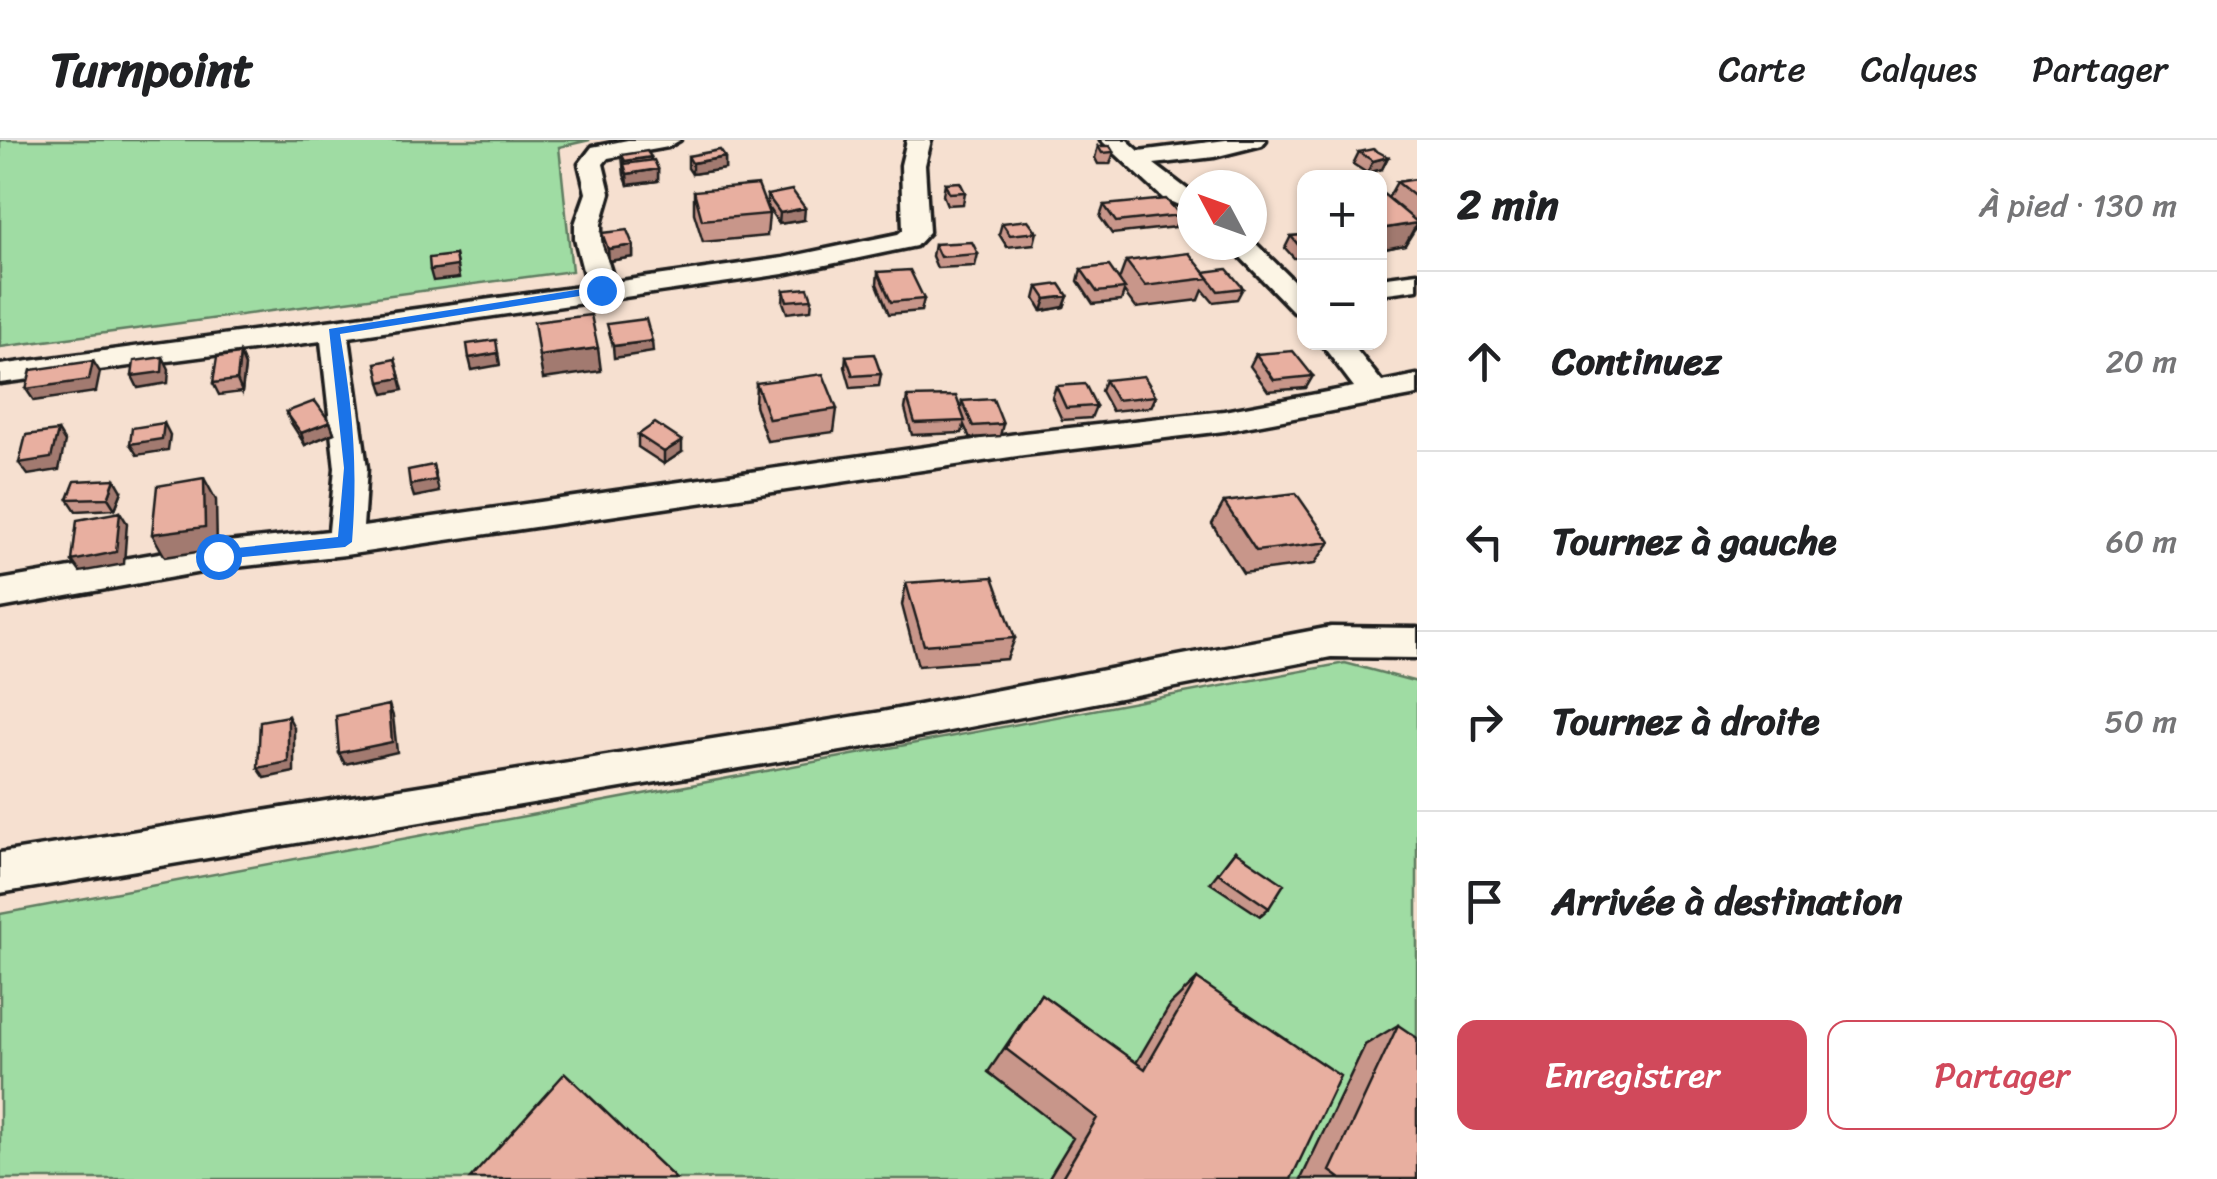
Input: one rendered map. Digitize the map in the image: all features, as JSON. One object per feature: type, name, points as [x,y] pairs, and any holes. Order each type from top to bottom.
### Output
[{"type":"street","points":[[601,290],[588,239],[588,224],[598,193],[591,164],[600,152],[668,140]]},
{"type":"street","points":[[0,374],[334,332],[783,266],[907,240],[916,232],[913,165],[919,140]]},
{"type":"street","points":[[1113,140],[1177,196]]},
{"type":"street","points":[[1132,158],[1214,150],[1254,140]]},
{"type":"street","points":[[1258,260],[1297,295]]},
{"type":"street","points":[[1387,285],[1417,280]]},
{"type":"street","points":[[334,332],[351,468],[345,542]]},
{"type":"street","points":[[1340,350],[1374,392]]},
{"type":"street","points":[[0,594],[218,556],[345,542],[1024,444],[1224,421],[1417,385]]},
{"type":"street","points":[[0,873],[882,728],[1331,642],[1417,643]]},
{"type":"green space","points":[[0,140],[590,140],[559,147],[572,271],[0,347]]},
{"type":"green space","points":[[1345,663],[1417,682],[1417,1179],[0,1179],[0,914]]},
{"type":"building","points":[[1098,146],[1110,146],[1114,152],[1102,153]]},
{"type":"building","points":[[1373,149],[1388,157],[1373,161],[1359,152]]},
{"type":"building","points":[[720,150],[725,157],[692,163],[688,156]]},
{"type":"building","points":[[647,151],[651,157],[625,161],[622,155]]},
{"type":"building","points":[[654,160],[658,169],[627,174],[624,164]]},
{"type":"building","points":[[1417,179],[1417,198],[1397,182]]},
{"type":"building","points":[[960,182],[965,192],[949,193],[945,183]]},
{"type":"building","points":[[758,185],[769,214],[702,220],[694,191]]},
{"type":"building","points":[[792,190],[805,208],[780,213],[767,195]]},
{"type":"building","points":[[1387,197],[1417,222],[1387,228]]},
{"type":"building","points":[[1166,199],[1177,215],[1116,222],[1104,205]]},
{"type":"building","points":[[1028,220],[1037,232],[1010,235],[1002,223]]},
{"type":"building","points":[[627,230],[633,245],[608,249],[602,233]]},
{"type":"building","points":[[972,242],[978,254],[940,257],[934,244]]},
{"type":"building","points":[[455,255],[457,266],[430,270],[429,258]]},
{"type":"building","points":[[1177,255],[1177,260],[1195,260],[1209,278],[1145,286],[1126,261]]},
{"type":"building","points":[[1109,266],[1125,289],[1097,292],[1081,269]]},
{"type":"building","points":[[1227,269],[1243,288],[1218,291],[1204,272]]},
{"type":"building","points":[[910,270],[924,299],[891,302],[878,272]]},
{"type":"building","points":[[1060,284],[1068,296],[1046,299],[1038,287]]},
{"type":"building","points":[[808,288],[812,299],[787,301],[784,290]]},
{"type":"building","points":[[591,315],[598,348],[539,356],[534,322]]},
{"type":"building","points":[[646,319],[652,341],[613,346],[607,324]]},
{"type":"building","points":[[496,340],[498,353],[469,358],[467,344]]},
{"type":"building","points":[[1293,351],[1313,376],[1274,380],[1256,354]]},
{"type":"building","points":[[240,354],[237,380],[213,383],[217,357]]},
{"type":"building","points":[[874,354],[881,374],[853,376],[846,356]]},
{"type":"building","points":[[163,357],[162,372],[132,376],[134,361]]},
{"type":"building","points":[[395,359],[400,378],[380,382],[376,363]]},
{"type":"building","points":[[93,361],[89,380],[26,389],[31,370]]},
{"type":"building","points":[[823,374],[837,409],[769,419],[756,383]]},
{"type":"building","points":[[1144,376],[1156,396],[1116,400],[1105,380]]},
{"type":"building","points":[[1085,384],[1096,406],[1066,408],[1056,386]]},
{"type":"building","points":[[956,396],[965,421],[915,423],[907,397]]},
{"type":"building","points":[[993,399],[1003,424],[973,426],[962,401]]},
{"type":"building","points":[[315,401],[330,422],[301,433],[286,412]]},
{"type":"building","points":[[164,423],[162,439],[130,444],[132,428]]},
{"type":"building","points":[[655,423],[682,441],[664,452],[638,435]]},
{"type":"building","points":[[58,431],[51,458],[19,463],[26,435]]},
{"type":"building","points":[[433,465],[436,480],[410,485],[408,470]]},
{"type":"building","points":[[204,478],[205,527],[152,534],[157,486]]},
{"type":"building","points":[[115,479],[108,498],[68,499],[75,481]]},
{"type":"building","points":[[1296,493],[1330,542],[1256,551],[1224,502]]},
{"type":"building","points":[[120,512],[116,552],[72,561],[77,520]]},
{"type":"building","points":[[993,577],[1015,638],[924,645],[906,583]]},
{"type":"building","points":[[389,705],[392,742],[339,753],[336,716]]},
{"type":"building","points":[[288,716],[288,762],[258,768],[260,721]]},
{"type":"building","points":[[1235,851],[1284,884],[1269,908],[1218,873]]},
{"type":"building","points":[[1197,979],[1340,1076],[1291,1179],[1061,1179],[1097,1118],[1006,1049],[1041,994],[1145,1069]]},
{"type":"building","points":[[1398,1025],[1417,1038],[1417,1179],[1341,1179],[1330,1171]]},
{"type":"building","points":[[565,1073],[676,1179],[470,1179]]},
{"type":"route","points":[[218,556],[345,542],[351,468],[334,332],[601,290]]}]
